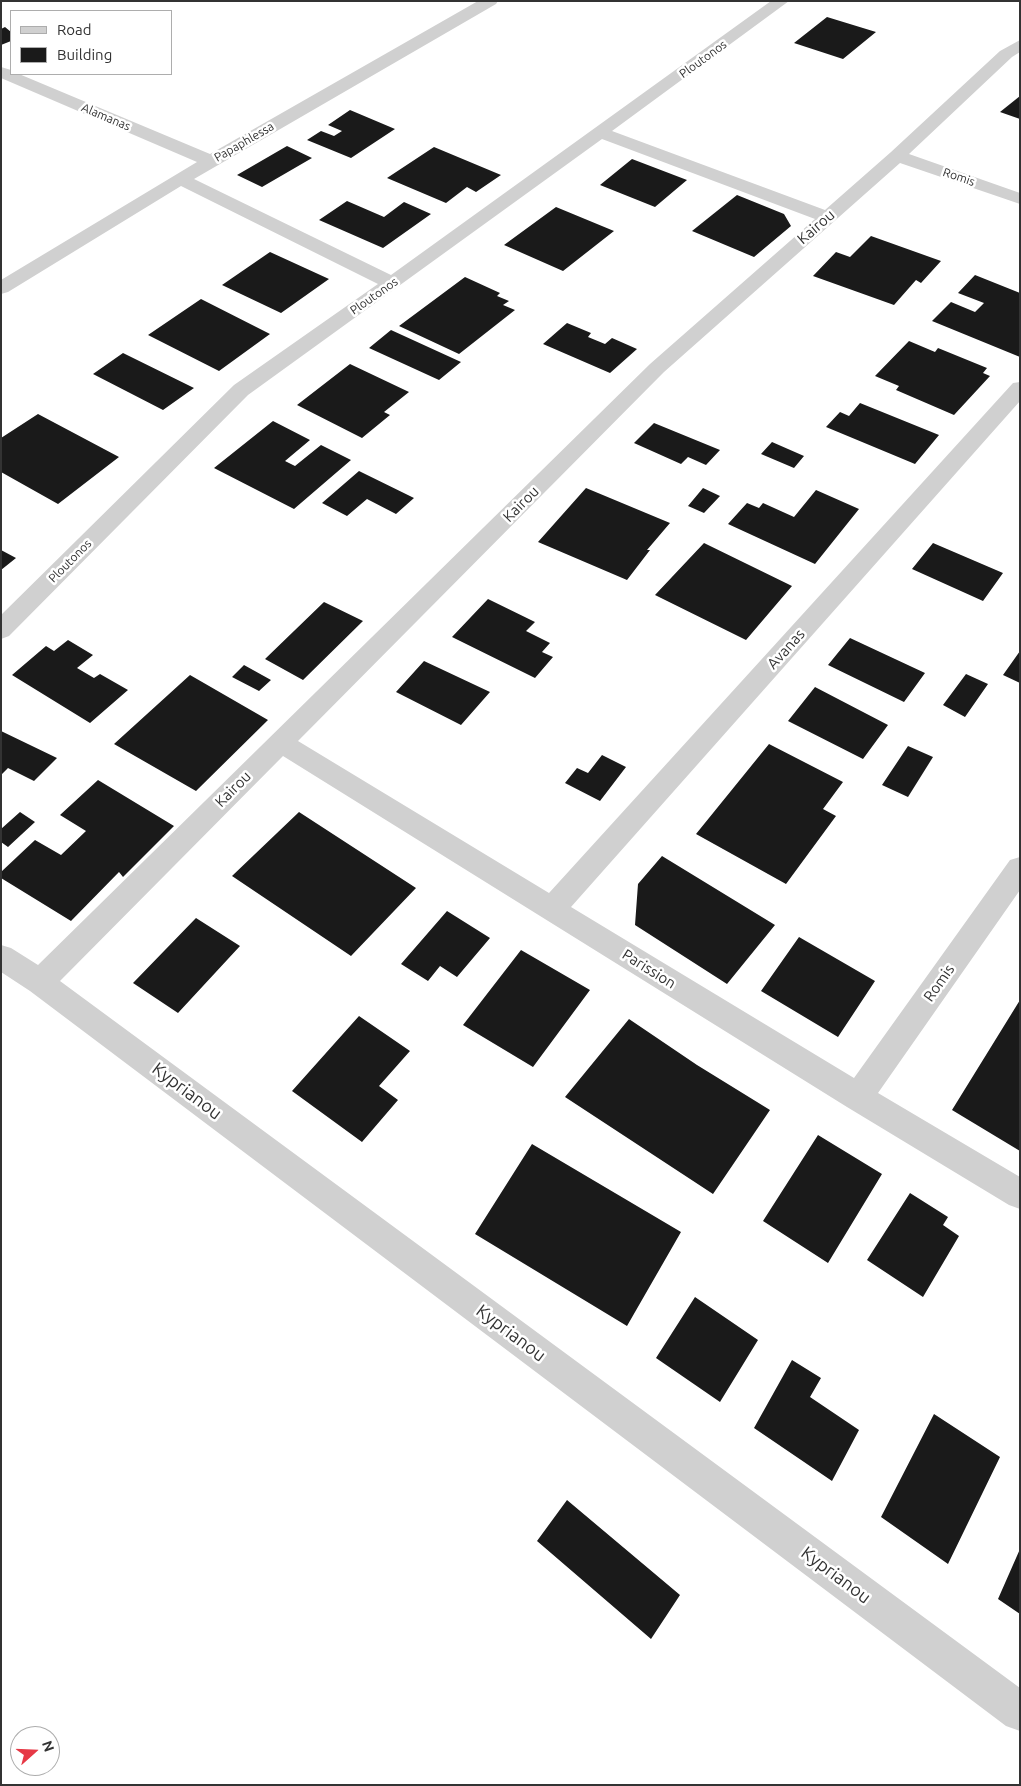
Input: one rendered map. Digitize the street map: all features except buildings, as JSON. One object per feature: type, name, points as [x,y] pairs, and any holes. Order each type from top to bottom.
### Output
[{"type":"street","name":"Papaphlessa","points":[[1,288],[180,179],[490,1]]},
{"type":"street","name":"Ploutonos","points":[[1,630],[241,390],[601,133],[781,1]]},
{"type":"street","name":"Kairou","points":[[40,982],[657,368],[1015,53]]},
{"type":"street","name":"Alamanas","points":[[1,72],[211,161]]},
{"type":"street","points":[[601,133],[827,217]]},
{"type":"street","name":"Romis","points":[[897,156],[1020,199]]},
{"type":"street","points":[[180,179],[392,283]]},
{"type":"street","name":"Avanas","points":[[552,909],[1020,388]]},
{"type":"street","name":"Parission","points":[[280,742],[858,1097],[1020,1194]]},
{"type":"street","name":"Romis","points":[[858,1097],[1020,868]]},
{"type":"street","name":"Kyprianou","points":[[1,957],[40,982],[1020,1712]]}]
